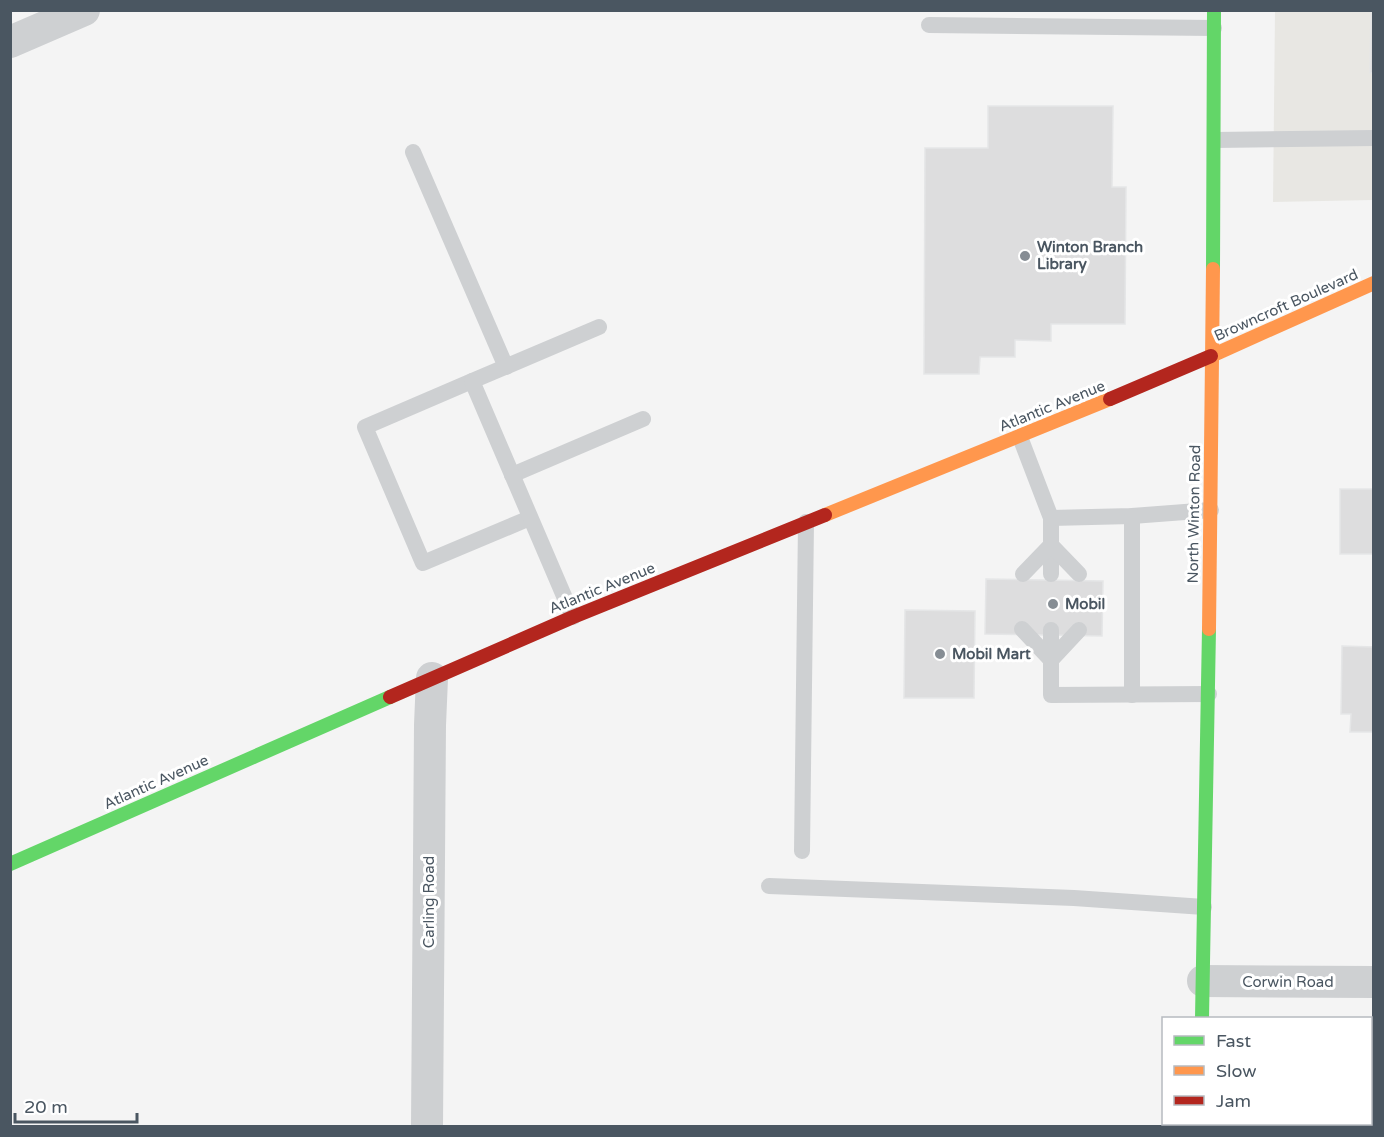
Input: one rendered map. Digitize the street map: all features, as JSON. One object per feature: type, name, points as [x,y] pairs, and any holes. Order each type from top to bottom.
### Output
[{"type":"main road","name":"North Winton Road","points":[[1202,1017],[1209,694],[1215,140],[1214,10]]},
{"type":"main road","name":"Browncroft Boulevard","points":[[1211,356],[1374,284]]},
{"type":"main road","name":"Atlantic Avenue","points":[[10,864],[573,617],[1020,437],[1211,356]]},
{"type":"street","points":[[10,42],[84,10]]},
{"type":"street","name":"Carling Road","points":[[427,1126],[432,678]]},
{"type":"street","name":"Corwin Road","points":[[1203,981],[1374,982]]},
{"type":"lane","points":[[929,25],[1214,28]]},
{"type":"lane","points":[[1215,140],[1374,138]]},
{"type":"lane","points":[[413,152],[506,367]]},
{"type":"lane","points":[[531,518],[423,563],[365,427],[599,327]]},
{"type":"lane","points":[[472,381],[573,617]]},
{"type":"lane","points":[[512,475],[643,419]]},
{"type":"lane","points":[[1020,437],[1051,518],[1051,574]]},
{"type":"lane","points":[[1051,518],[1132,516],[1211,510]]},
{"type":"lane","points":[[1132,516],[1132,695]]},
{"type":"lane","points":[[802,851],[806,522]]},
{"type":"lane","points":[[1023,574],[1051,545]]},
{"type":"lane","points":[[1051,545],[1079,574]]},
{"type":"lane","points":[[1022,629],[1051,660]]},
{"type":"lane","points":[[1051,630],[1050,695],[1209,694]]},
{"type":"lane","points":[[1051,660],[1079,630]]},
{"type":"lane","points":[[769,886],[1074,898],[1204,907]]},
{"type":"shaded area","points":[[1275,11],[1373,11],[1373,200],[1273,202]]},
{"type":"building","points":[[1371,12],[1374,12],[1374,73],[1370,73]]},
{"type":"building","name":"Winton Branch Library","points":[[988,106],[1113,106],[1112,187],[1126,187],[1125,324],[1051,324],[1051,341],[1015,340],[1015,357],[980,357],[979,374],[924,374],[925,148],[988,148]]},
{"type":"building","points":[[1340,489],[1374,489],[1374,554],[1340,554]]},
{"type":"building","points":[[986,579],[1103,581],[1102,636],[985,634]]},
{"type":"building","name":"Mobil Mart","points":[[905,610],[975,611],[974,698],[904,698]]},
{"type":"building","points":[[1342,646],[1374,647],[1374,732],[1350,732],[1351,714],[1341,714]]},
{"type":"traffic: fast","points":[[1213,269],[1214,10]]},
{"type":"traffic: fast","points":[[1202,1017],[1209,629]]},
{"type":"traffic: fast","points":[[10,864],[390,697]]},
{"type":"traffic: slow","points":[[1209,629],[1213,269]]},
{"type":"traffic: slow","points":[[1211,356],[1374,283]]},
{"type":"traffic: slow","points":[[825,515],[1110,399]]},
{"type":"traffic: jam","points":[[1110,399],[1211,356]]},
{"type":"traffic: jam","points":[[390,697],[573,617],[825,515]]},
{"type":"place","name":"Winton Branch Library","points":[[1025,256]]},
{"type":"place","name":"Mobil","points":[[1053,604]]},
{"type":"place","name":"Mobil Mart","points":[[940,654]]}]
